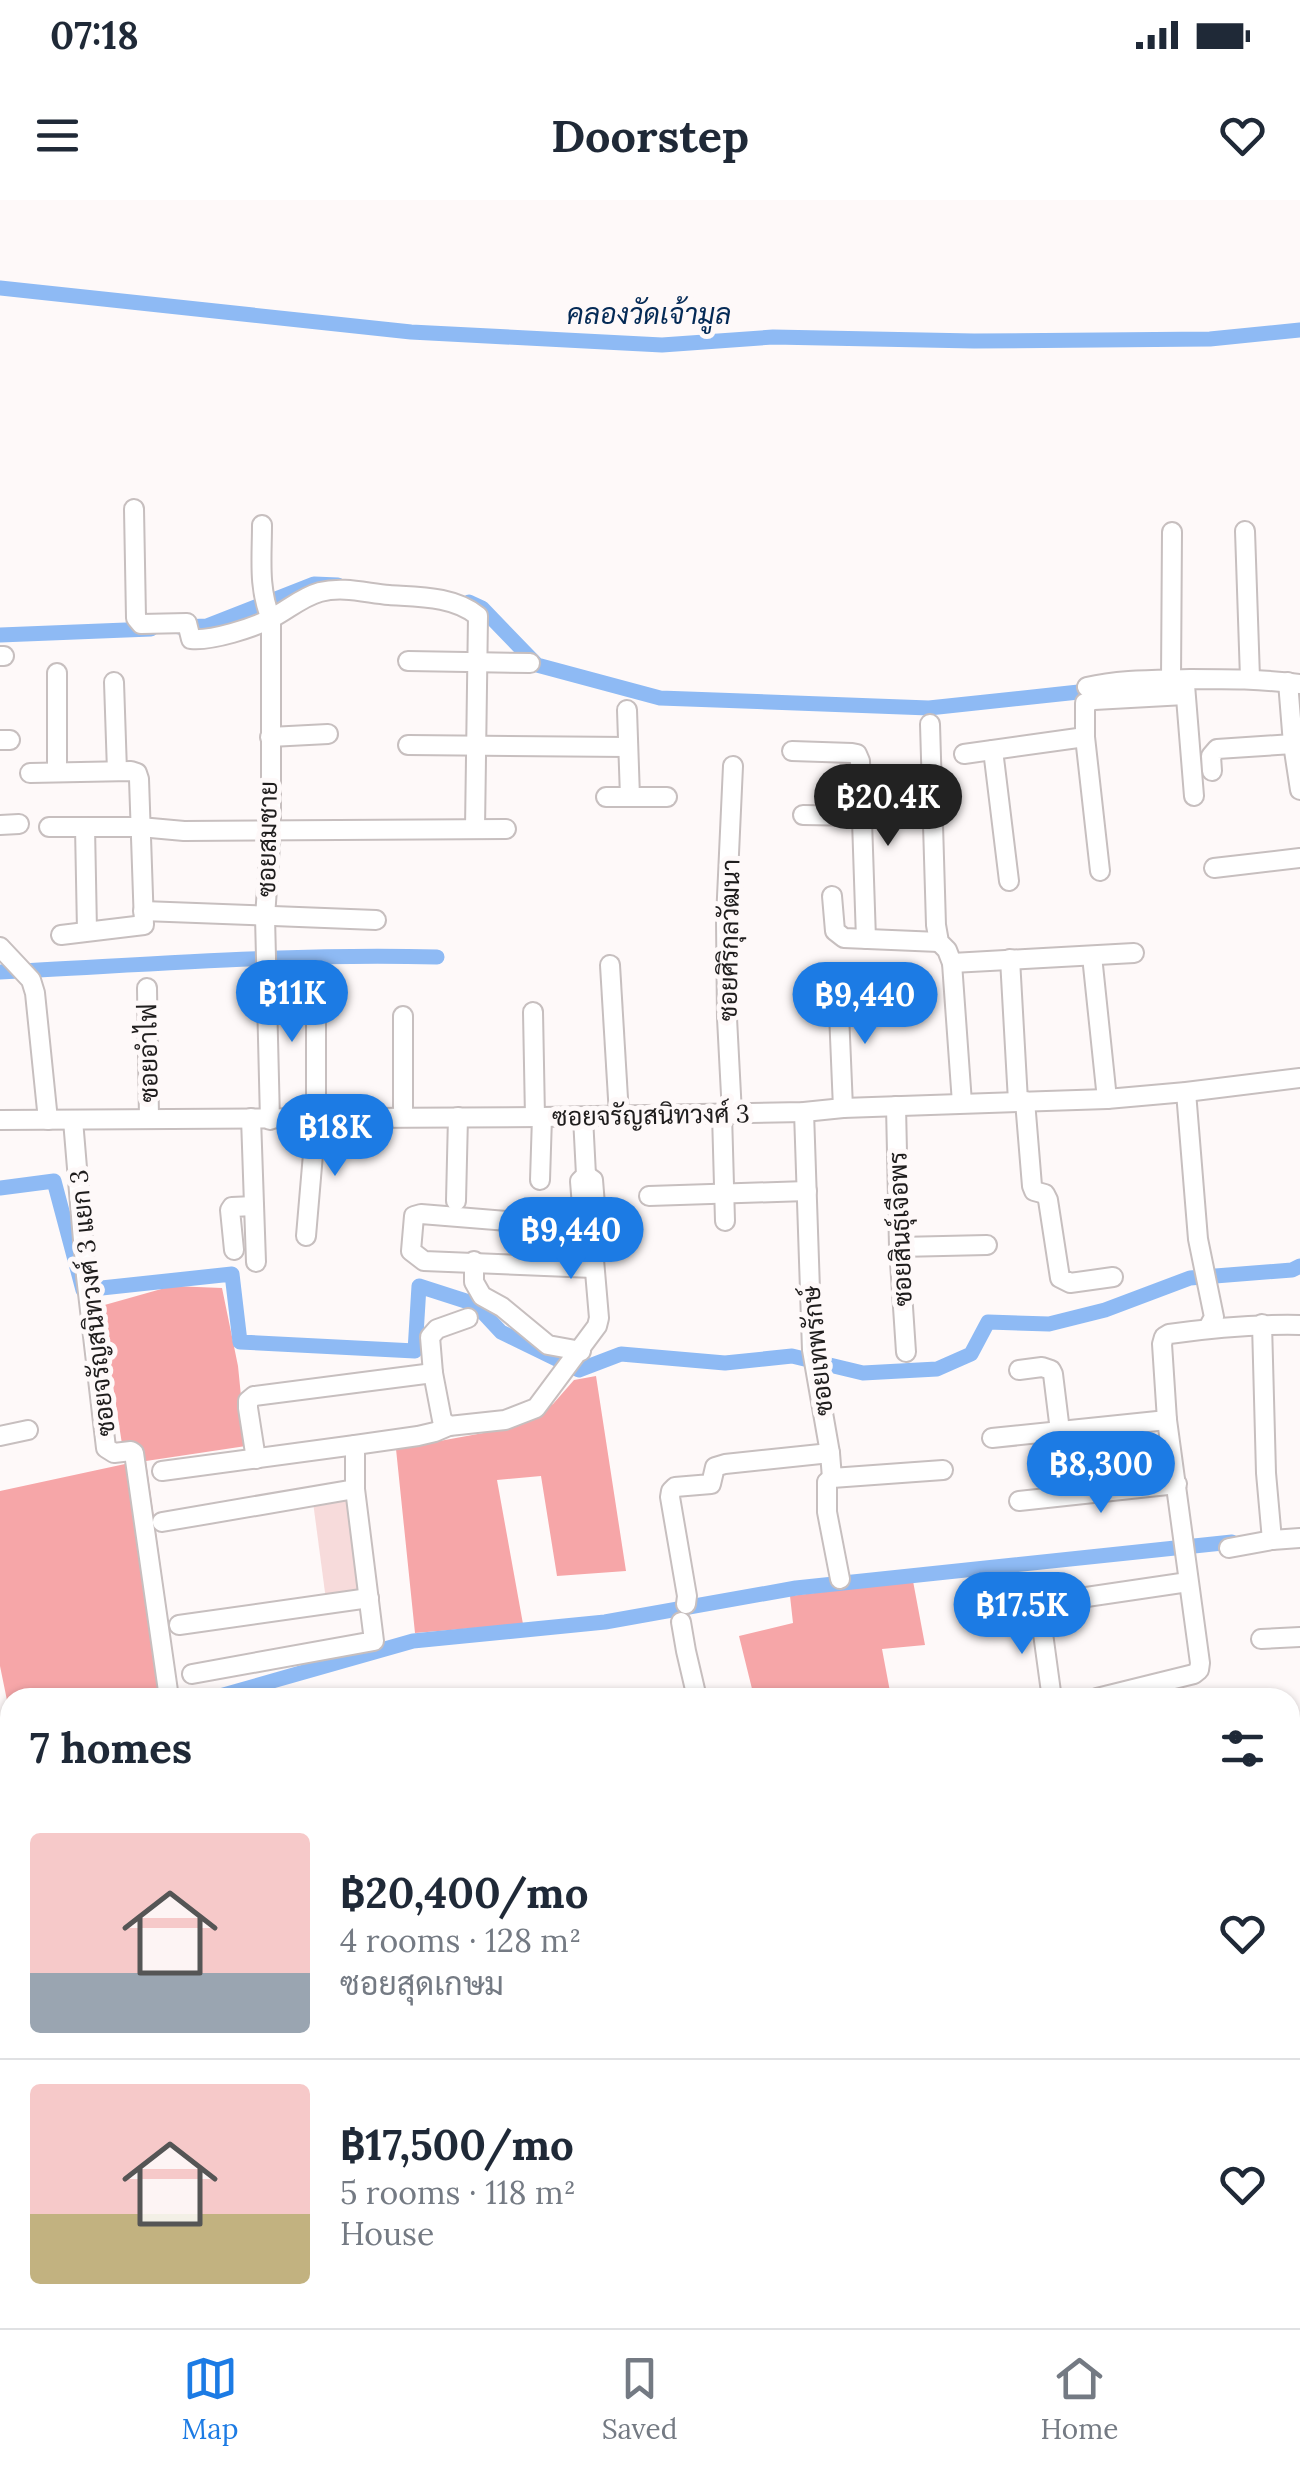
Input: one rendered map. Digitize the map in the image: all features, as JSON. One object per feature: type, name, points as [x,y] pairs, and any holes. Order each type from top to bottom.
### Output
[{"type":"street","points":[[134,509],[136,618],[141,624],[186,623],[194,640],[208,638],[250,627],[268,612],[322,591],[339,589],[428,597],[463,607],[478,616],[475,829]]},
{"type":"street","name":"ซอยสมชาย","points":[[256,1262],[254,1206],[261,1119],[271,830],[268,612],[262,585],[262,524]]},
{"type":"street","points":[[1245,531],[1250,678]]},
{"type":"street","points":[[1172,532],[1180,684],[1194,796]]},
{"type":"street","points":[[408,661],[530,664]]},
{"type":"street","points":[[57,672],[57,772]]},
{"type":"street","points":[[1100,870],[1085,737],[1085,703],[1180,684],[1250,678],[1294,683],[1292,744],[1300,790]]},
{"type":"street","points":[[1087,686],[1125,681],[1180,684]]},
{"type":"street","points":[[114,682],[118,771]]},
{"type":"street","points":[[627,710],[630,797]]},
{"type":"street","points":[[930,724],[936,925],[939,942],[952,962],[962,1103]]},
{"type":"street","points":[[270,737],[328,734]]},
{"type":"street","points":[[964,754],[1085,737]]},
{"type":"street","points":[[1212,771],[1211,756],[1223,747],[1292,744]]},
{"type":"street","points":[[408,746],[627,747]]},
{"type":"street","points":[[992,750],[1009,881]]},
{"type":"street","points":[[792,751],[858,754],[866,939]]},
{"type":"street","name":"ซอยศิริกุลวัฒนา","points":[[725,1221],[726,919],[733,766]]},
{"type":"street","points":[[30,773],[138,773],[144,925],[61,934]]},
{"type":"street","points":[[606,797],[666,797]]},
{"type":"street","points":[[803,814],[931,814]]},
{"type":"street","points":[[85,827],[87,931]]},
{"type":"street","points":[[49,828],[506,830]]},
{"type":"street","points":[[1214,868],[1300,858]]},
{"type":"street","points":[[832,896],[838,935],[844,938],[939,942]]},
{"type":"street","points":[[144,911],[376,920]]},
{"type":"street","points":[[5,951],[30,980],[35,993],[48,1120]]},
{"type":"street","points":[[952,962],[1134,952]]},
{"type":"street","points":[[1092,956],[1107,1099]]},
{"type":"street","points":[[1010,960],[1032,1186],[1048,1200],[1060,1278],[1070,1283],[1113,1277]]},
{"type":"street","points":[[610,965],[619,1116]]},
{"type":"street","points":[[306,1236],[316,1119],[316,971]]},
{"type":"street","name":"ซอยอำไฟ","points":[[146,988],[150,1118]]},
{"type":"street","points":[[838,989],[844,1108]]},
{"type":"street","points":[[533,1012],[540,1180]]},
{"type":"street","points":[[403,1016],[403,1117]]},
{"type":"street","name":"ซอยจรัญสนิทวงศ์ 3","points":[[0,1120],[804,1112],[1107,1099],[1300,1078]]},
{"type":"street","points":[[1186,1092],[1198,1238],[1214,1317],[1208,1328]]},
{"type":"street","name":"ซอยสินธุ์เจือพร","points":[[896,1106],[906,1352]]},
{"type":"street","name":"ซอยเทพรักษ์","points":[[804,1112],[812,1350],[830,1452],[832,1478],[827,1482],[827,1512],[840,1579]]},
{"type":"street","points":[[162,1470],[435,1432],[450,1426],[505,1420],[536,1408],[578,1355],[600,1318],[590,1220],[582,1206],[580,1181],[586,1175],[583,1116]]},
{"type":"street","points":[[456,1201],[458,1117]]},
{"type":"street","name":"ซอยจรัญสนิทวงศ์ 3 แยก 3","points":[[74,1120],[86,1276],[106,1448],[114,1453],[134,1453],[168,1688]]},
{"type":"street","points":[[649,1196],[808,1192]]},
{"type":"street","points":[[234,1250],[230,1210],[232,1206],[254,1206]]},
{"type":"street","points":[[590,1220],[421,1214],[414,1216],[411,1251],[424,1260],[594,1268]]},
{"type":"street","points":[[899,1247],[988,1245]]},
{"type":"street","points":[[474,1261],[474,1282],[482,1296],[510,1312],[548,1345],[578,1355]]},
{"type":"street","points":[[450,1426],[442,1420],[430,1342],[433,1332],[468,1318]]},
{"type":"street","points":[[1262,1324],[1272,1540]]},
{"type":"street","points":[[1138,1688],[1194,1674],[1200,1663],[1167,1420],[1164,1337],[1208,1328],[1300,1325]]},
{"type":"street","points":[[1020,1370],[1042,1367],[1054,1374],[1060,1431]]},
{"type":"street","points":[[256,1459],[248,1408],[254,1396],[433,1373]]},
{"type":"street","points":[[992,1438],[1167,1420]]},
{"type":"street","points":[[0,1436],[28,1430]]},
{"type":"street","points":[[192,1674],[375,1639],[354,1445]]},
{"type":"street","points":[[695,1688],[686,1652],[684,1613],[688,1596],[671,1491],[711,1484],[714,1467],[726,1464],[830,1452]]},
{"type":"street","points":[[832,1478],[943,1470]]},
{"type":"street","points":[[1019,1502],[1177,1484]]},
{"type":"street","points":[[162,1522],[356,1490]]},
{"type":"street","points":[[1230,1548],[1300,1538]]},
{"type":"street","points":[[1050,1688],[1039,1604],[1188,1582]]},
{"type":"street","points":[[179,1625],[370,1598]]},
{"type":"street","points":[[1261,1639],[1300,1637]]},
{"type":"shaded area","points":[[172,1286],[222,1288],[238,1366],[246,1446],[146,1461],[178,1688],[4,1688],[0,1666],[0,1491],[125,1464],[101,1306]]},
{"type":"shaded area","points":[[596,1376],[626,1571],[557,1576],[541,1476],[497,1480],[523,1624],[415,1633],[396,1449],[505,1429],[553,1404],[574,1380]]},
{"type":"shaded area","points":[[350,1497],[363,1595],[326,1600],[313,1502]]},
{"type":"shaded area","points":[[913,1581],[925,1645],[882,1649],[889,1688],[752,1688],[739,1636],[793,1623],[790,1596]]},
{"type":"waterway","name":"คลองวัดเจ้ามูล","points":[[0,288],[411,332],[662,345],[773,337],[974,341],[1210,339],[1300,330]]},
{"type":"waterway","points":[[179,627],[207,626],[314,584],[338,585]]},
{"type":"waterway","points":[[469,602],[482,608],[537,665],[660,698],[929,708],[1097,690]]},
{"type":"waterway","points":[[0,635],[151,629]]},
{"type":"waterway","points":[[0,972],[273,958],[437,957]]},
{"type":"waterway","points":[[0,1188],[54,1181],[83,1290],[232,1274],[240,1342],[415,1351],[419,1286],[475,1304],[501,1332],[579,1370],[621,1354],[725,1363],[792,1356],[863,1373],[937,1369],[971,1354],[988,1322],[1049,1324],[1105,1310],[1190,1278],[1292,1270],[1300,1266]]},
{"type":"waterway","points":[[248,1688],[413,1641],[605,1622],[796,1588],[1232,1542]]}]
